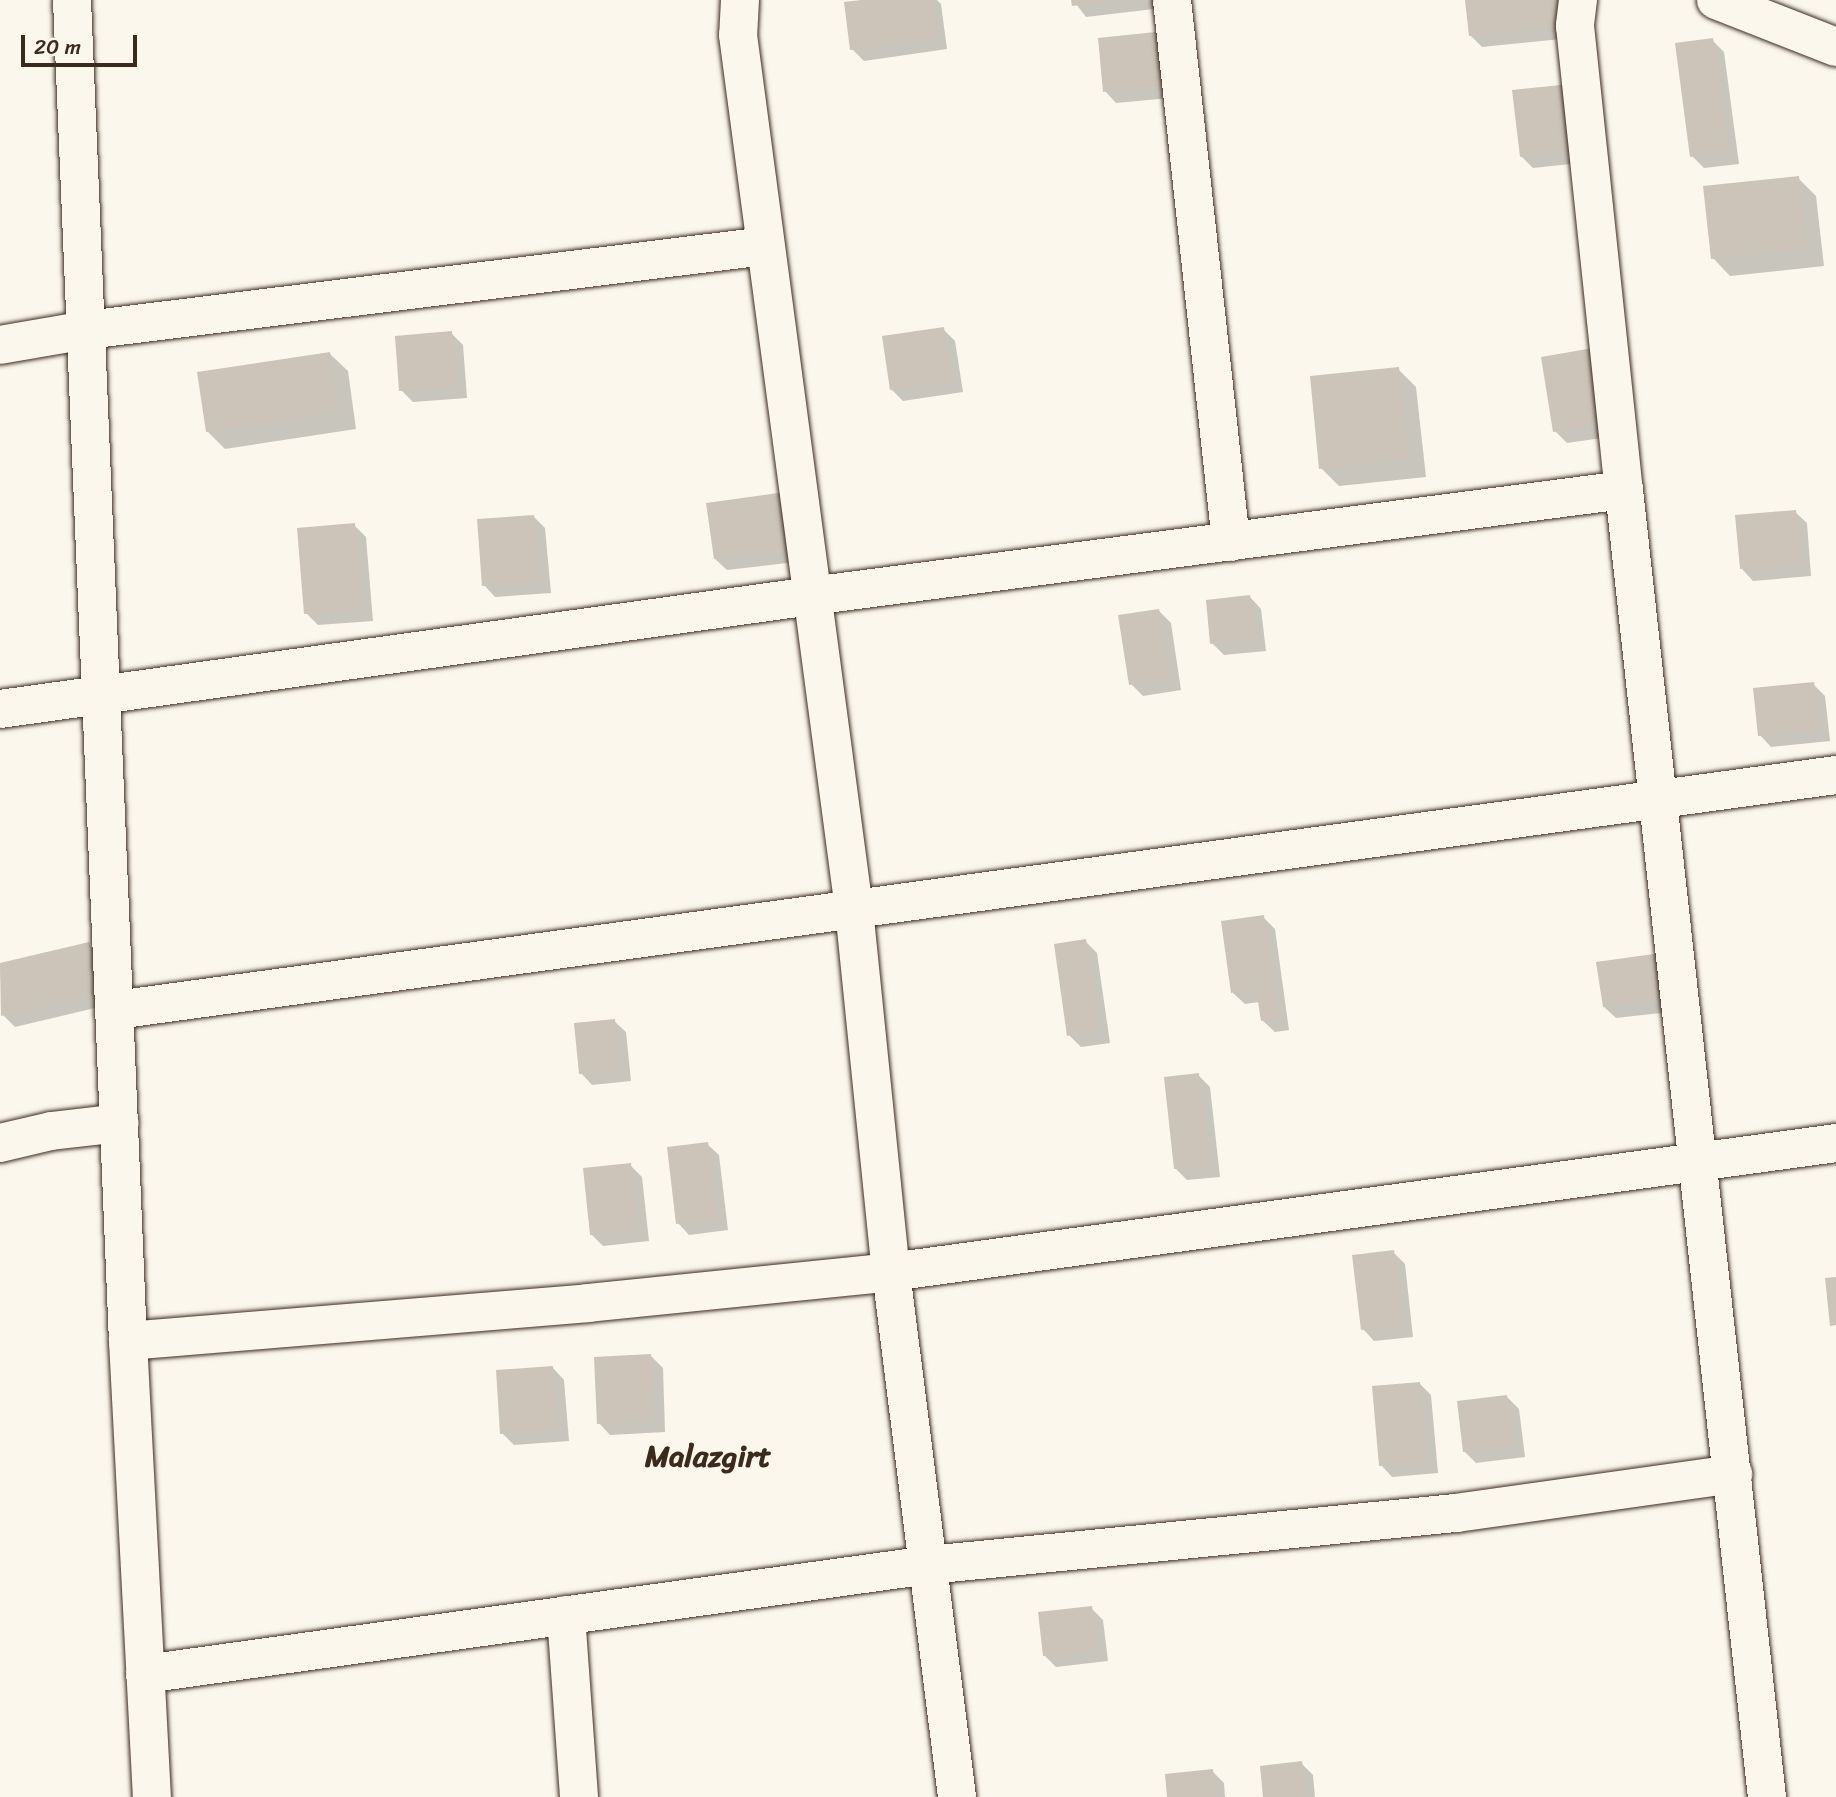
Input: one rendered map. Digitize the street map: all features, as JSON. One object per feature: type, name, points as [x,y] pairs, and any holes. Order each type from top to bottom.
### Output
[{"type":"street","points":[[72,0],[128,1341],[152,1797]]},
{"type":"street","points":[[740,0],[738,36],[854,909],[891,1272],[957,1797]]},
{"type":"street","points":[[1172,0],[1231,542]]},
{"type":"street","points":[[1577,0],[1575,26],[1624,490],[1767,1797]]},
{"type":"street","points":[[1716,0],[1836,47]]},
{"type":"street","points":[[0,345],[86,330],[765,246]]},
{"type":"street","points":[[0,709],[811,596],[1624,490]]},
{"type":"street","points":[[116,1010],[1836,775]]},
{"type":"street","points":[[0,1143],[51,1131],[120,1123]]},
{"type":"street","points":[[128,1341],[588,1303],[891,1272],[1836,1143]]},
{"type":"street","points":[[145,1674],[929,1565],[1456,1513],[1733,1474]]},
{"type":"street","points":[[566,1615],[579,1797]]},
{"type":"building","points":[[931,0],[936,38],[850,50],[844,2]]},
{"type":"building","points":[[1071,0],[1106,0],[1106,2],[1072,6]]},
{"type":"building","points":[[1465,0],[1558,0],[1561,27],[1469,36]]},
{"type":"building","points":[[1165,31],[1170,86],[1103,92],[1098,38]]},
{"type":"building","points":[[1713,38],[1729,152],[1690,157],[1675,43]]},
{"type":"building","points":[[1570,84],[1578,151],[1520,157],[1512,90]]},
{"type":"building","points":[[1799,176],[1807,249],[1711,259],[1703,186]]},
{"type":"building","points":[[944,327],[952,381],[890,390],[882,336]]},
{"type":"building","points":[[452,331],[456,387],[399,391],[395,336]]},
{"type":"building","points":[[1593,348],[1605,424],[1553,432],[1541,357]]},
{"type":"building","points":[[330,352],[339,412],[206,432],[197,372]]},
{"type":"building","points":[[1399,367],[1409,459],[1319,469],[1310,376]]},
{"type":"building","points":[[793,491],[801,548],[714,559],[706,503]]},
{"type":"building","points":[[1796,510],[1800,564],[1740,569],[1735,515]]},
{"type":"building","points":[[534,515],[540,582],[482,586],[477,519]]},
{"type":"building","points":[[355,523],[362,609],[304,614],[297,528]]},
{"type":"building","points":[[1250,595],[1255,639],[1210,644],[1206,600]]},
{"type":"building","points":[[1159,609],[1170,679],[1129,685],[1118,615]]},
{"type":"building","points":[[1814,682],[1819,730],[1758,736],[1753,688]]},
{"type":"building","points":[[1264,915],[1279,1019],[1261,1021],[1256,989],[1231,993],[1221,921]]},
{"type":"building","points":[[1086,939],[1099,1031],[1067,1036],[1054,944]]},
{"type":"building","points":[[89,942],[101,992],[1,1016],[0,963]]},
{"type":"building","points":[[1661,953],[1668,999],[1603,1007],[1596,962]]},
{"type":"building","points":[[615,1019],[620,1069],[579,1074],[574,1023]]},
{"type":"building","points":[[1199,1073],[1209,1165],[1174,1169],[1164,1077]]},
{"type":"building","points":[[708,1142],[717,1219],[676,1224],[667,1147]]},
{"type":"building","points":[[631,1163],[638,1230],[590,1235],[583,1168]]},
{"type":"building","points":[[1394,1250],[1402,1325],[1361,1330],[1352,1255]]},
{"type":"building","points":[[1836,1277],[1836,1325],[1830,1326],[1825,1278]]},
{"type":"building","points":[[651,1354],[654,1421],[597,1424],[594,1357]]},
{"type":"building","points":[[553,1366],[558,1429],[500,1434],[496,1370]]},
{"type":"building","points":[[1420,1382],[1427,1461],[1379,1466],[1372,1386]]},
{"type":"building","points":[[1507,1395],[1514,1446],[1463,1452],[1457,1401]]},
{"type":"building","points":[[1092,1606],[1097,1650],[1043,1656],[1038,1612]]},
{"type":"building","points":[[1302,1761],[1306,1797],[1263,1797],[1260,1766]]},
{"type":"building","points":[[1213,1769],[1216,1797],[1167,1797],[1165,1774]]},
{"type":"district","name":"Malazgirt","points":[[708,1456]]}]
